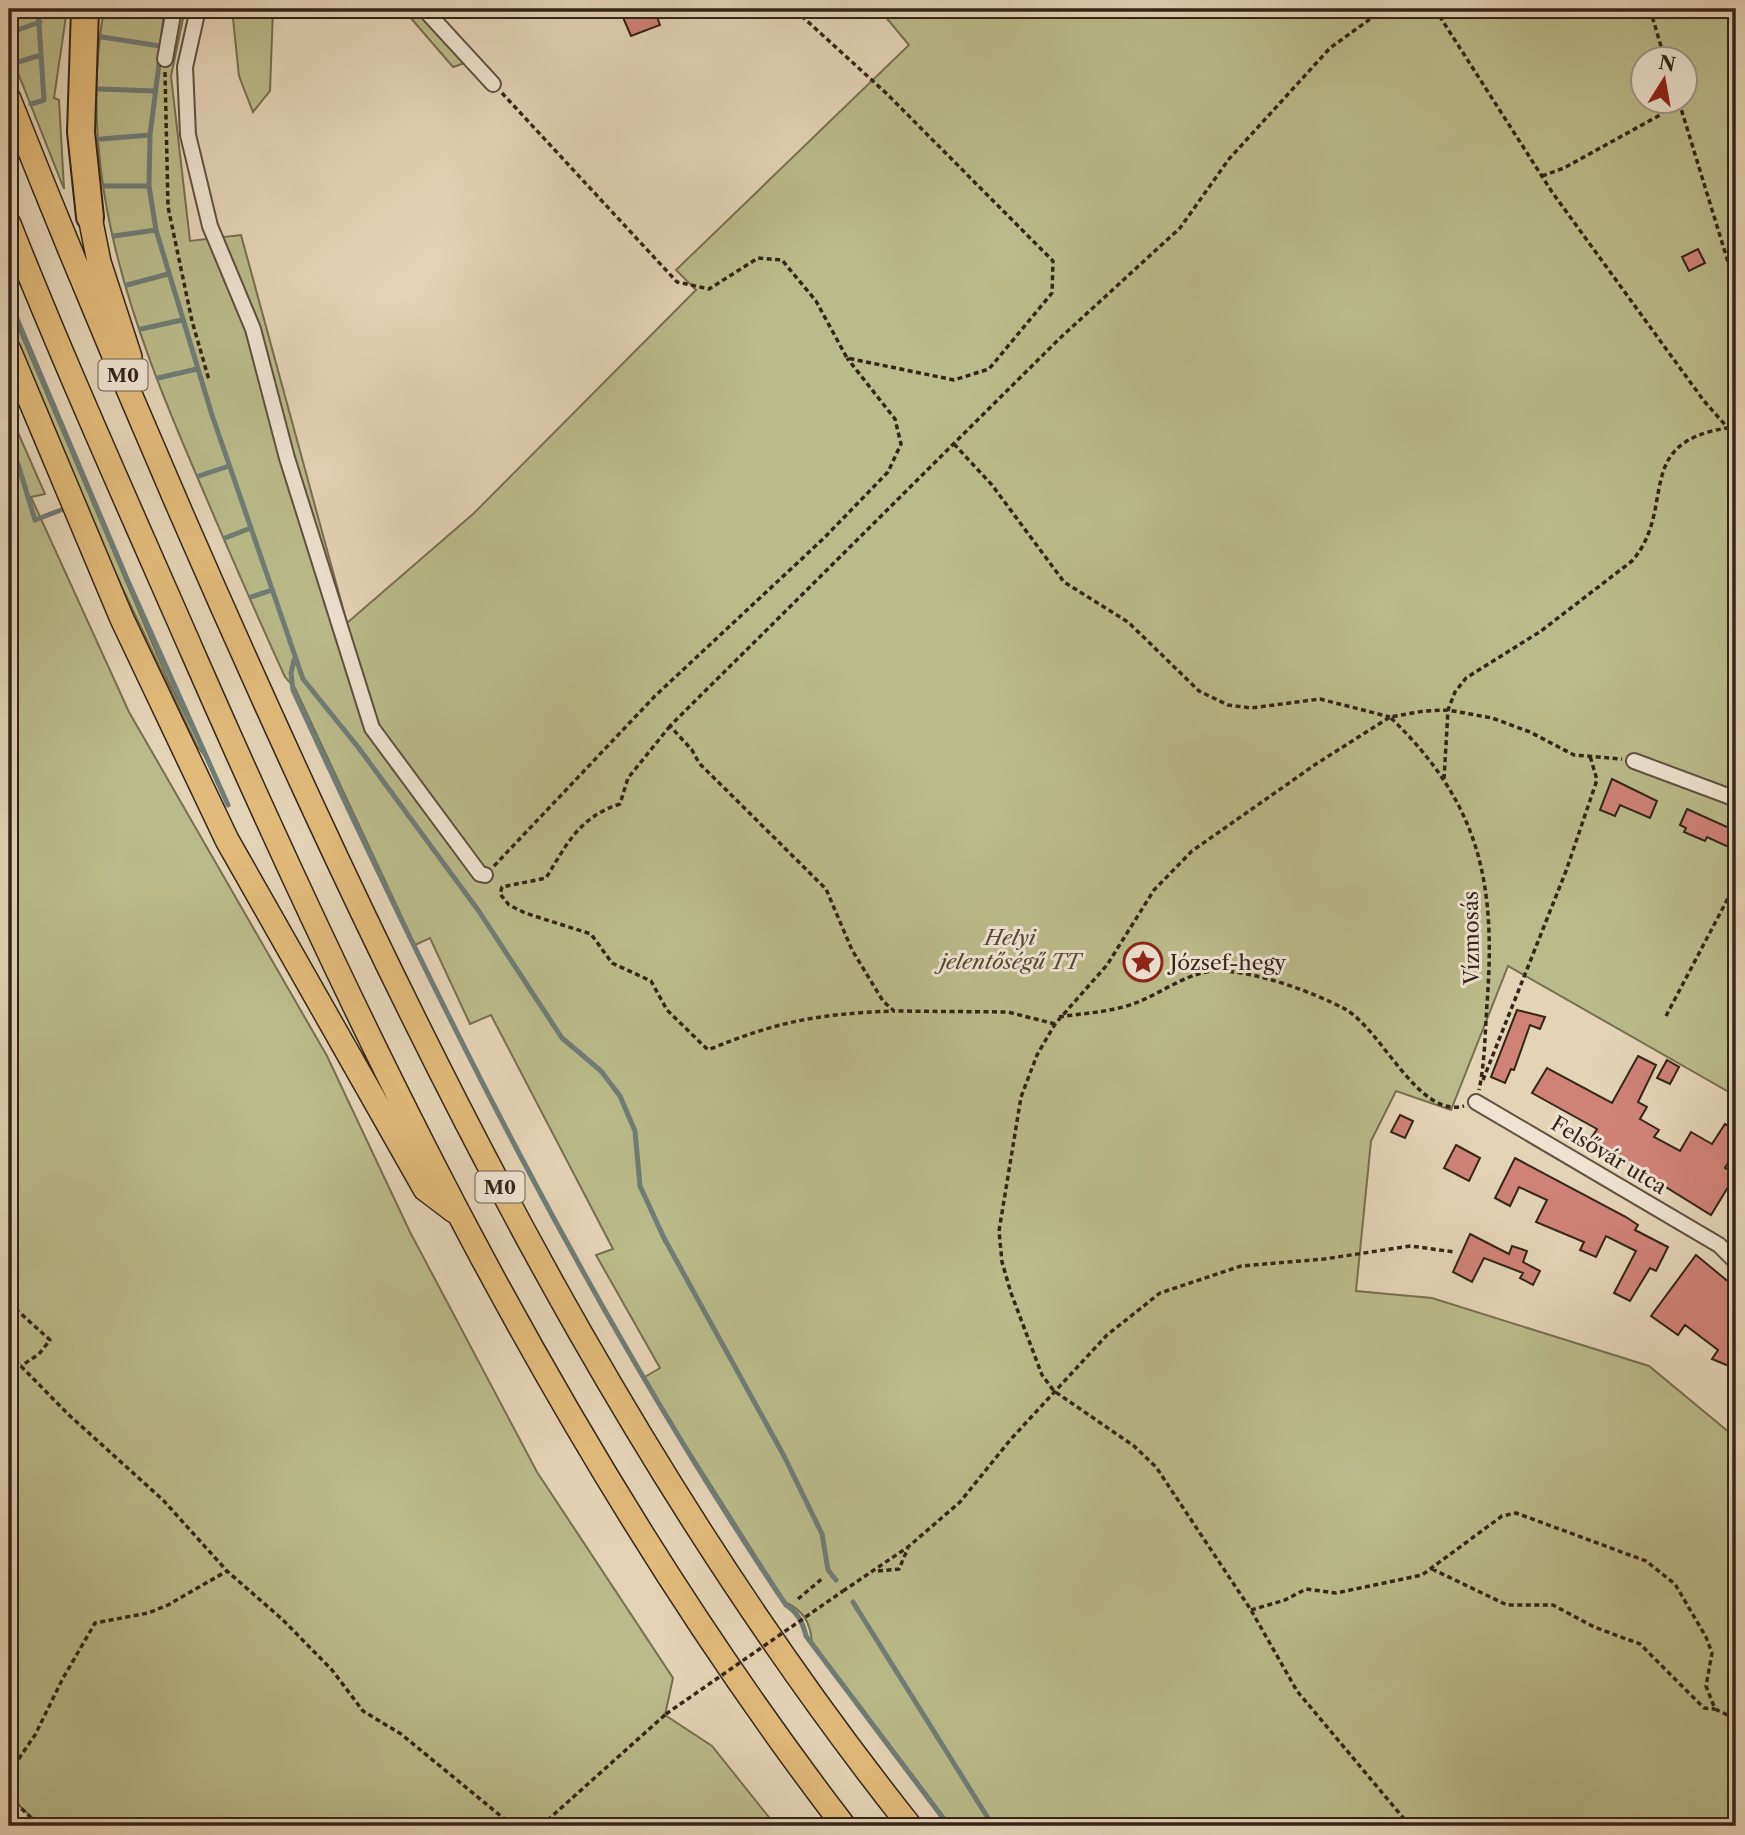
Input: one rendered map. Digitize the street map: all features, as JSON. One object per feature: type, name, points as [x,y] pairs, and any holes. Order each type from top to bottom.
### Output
[{"type":"highway","points":[[85,9],[81,132],[90,218],[99,262],[176,500]]},
{"type":"highway","name":"M0","points":[[9,99],[252,675],[374,938],[483,1155],[634,1427],[747,1605],[910,1826]]},
{"type":"highway","name":"M0","points":[[9,224],[248,778],[350,996],[459,1215],[540,1365],[638,1529],[722,1656],[844,1826]]},
{"type":"highway","points":[[9,350],[14,368],[122,619],[227,840],[425,1189],[459,1215]]},
{"type":"street","points":[[165,59],[174,9]]},
{"type":"street","points":[[198,9],[185,67],[188,135],[206,213],[253,330],[287,458],[372,729],[480,874],[485,875]]},
{"type":"street","points":[[424,9],[493,84]]},
{"type":"street","points":[[1634,761],[1736,799]]},
{"type":"street","name":"Felsővár utca","points":[[1476,1102],[1719,1245],[1736,1262]]},
{"type":"street","name":"Felsővár utca","points":[[1719,1245],[1736,1248]]},
{"type":"path","points":[[794,9],[886,93],[1053,261],[1052,293],[989,369],[954,380],[847,358]]},
{"type":"path","points":[[1055,1024],[1008,1012],[894,1011],[799,1018],[757,1029],[708,1050],[667,1010],[651,981],[612,963],[591,934],[525,912],[509,905],[499,894],[502,887],[546,878],[563,846],[597,812],[620,804],[628,779],[670,726],[1115,285],[1180,228],[1229,159],[1330,48],[1384,9]]},
{"type":"path","points":[[1435,9],[1542,176],[1704,401],[1736,437]]},
{"type":"path","points":[[1650,9],[1661,46]]},
{"type":"path","points":[[165,59],[169,208],[192,321],[209,380]]},
{"type":"path","points":[[485,875],[655,696],[824,538],[888,472],[901,444],[895,419],[847,358],[816,301],[782,260],[758,258],[709,289],[677,282],[493,84]]},
{"type":"path","points":[[1542,176],[1564,168],[1658,116]]},
{"type":"path","points":[[1683,116],[1736,288]]},
{"type":"path","points":[[1444,779],[1448,710],[1455,692],[1466,678],[1541,631],[1632,561],[1642,550],[1650,529],[1661,473],[1669,457],[1682,443],[1707,431],[1727,428]]},
{"type":"path","points":[[954,444],[992,485],[1064,582],[1128,622],[1199,691],[1228,705],[1251,708],[1320,699],[1390,717]]},
{"type":"path","points":[[1410,1826],[1297,1691],[1251,1610],[1156,1467],[1133,1446],[1054,1391],[1042,1375],[1011,1293],[1002,1262],[999,1231],[1021,1097],[1037,1055],[1059,1017],[1107,965],[1154,890],[1192,851],[1316,764],[1390,717],[1424,710],[1448,710],[1492,718],[1530,732],[1574,755],[1634,761]]},
{"type":"path","name":"Vízmosás","points":[[1390,717],[1412,738],[1444,779],[1475,836],[1488,890],[1491,923],[1489,979],[1481,1080],[1476,1102]]},
{"type":"path","points":[[670,726],[692,750],[699,763],[826,889],[852,950],[883,1001],[894,1011]]},
{"type":"path","points":[[1059,1017],[1136,1003],[1199,975],[1215,971],[1237,972],[1287,986],[1346,1010],[1368,1026],[1398,1066],[1427,1097],[1459,1107],[1476,1102],[1492,1052],[1566,871],[1597,780],[1590,756]]},
{"type":"path","points":[[1666,1016],[1736,883]]},
{"type":"path","points":[[541,1826],[666,1714],[908,1547],[960,1502],[1054,1391],[1107,1335],[1160,1293],[1241,1266],[1324,1259],[1411,1246],[1454,1252]]},
{"type":"path","points":[[9,1303],[50,1340],[38,1354],[21,1366]]},
{"type":"path","points":[[9,1354],[163,1500],[227,1571],[283,1620],[332,1670],[363,1711],[401,1734],[513,1826]]},
{"type":"path","points":[[1251,1610],[1285,1600],[1306,1589],[1336,1592],[1422,1575],[1510,1512],[1646,1561],[1675,1584],[1706,1637],[1712,1653],[1706,1686],[1715,1709]]},
{"type":"path","points":[[876,1570],[899,1569],[908,1547]]},
{"type":"path","points":[[1432,1569],[1507,1605],[1553,1605],[1594,1627],[1640,1644],[1704,1708],[1715,1709],[1736,1719]]},
{"type":"path","points":[[9,1773],[36,1735],[62,1680],[95,1623],[148,1613],[168,1605],[227,1571]]},
{"type":"path","points":[[798,1599],[824,1577]]},
{"type":"path","points":[[9,1797],[40,1826]]},
{"type":"green space","points":[[9,9],[67,9],[54,98],[59,100],[64,189],[9,50]]},
{"type":"green space","name":"Helyi jelentőségű TT","points":[[104,9],[185,9],[171,76],[190,241],[241,235],[347,623],[473,514],[696,290],[676,270],[909,45],[879,9],[1736,9],[1736,1096],[1508,966],[1451,1110],[1396,1091],[1371,1141],[1356,1291],[1432,1298],[1649,1366],[1736,1438],[1736,1826],[951,1826],[812,1642],[805,1618],[785,1602],[643,1378],[660,1368],[596,1255],[613,1249],[491,1015],[470,1024],[430,938],[415,945],[295,688],[285,677],[273,652],[172,418],[131,305],[115,247],[103,189],[97,130],[97,70]]},
{"type":"green space","points":[[232,9],[273,9],[270,91],[253,112],[239,76]]},
{"type":"green space","points":[[403,9],[426,9],[471,61],[453,67]]},
{"type":"green space","points":[[9,306],[168,680],[207,759],[197,746],[112,566],[9,333]]},
{"type":"green space","points":[[9,412],[45,494],[31,497],[129,712],[327,1056],[410,1232],[537,1472],[673,1678],[665,1715],[712,1746],[776,1826],[41,1826],[9,1796]]},
{"type":"building","points":[[626,9],[654,9],[660,25],[631,36],[622,15],[628,13]]},
{"type":"building","points":[[1698,249],[1705,263],[1689,271],[1682,257]]},
{"type":"building","points":[[1612,779],[1657,801],[1650,818],[1620,805],[1615,816],[1600,810]]},
{"type":"building","points":[[1687,809],[1736,831],[1733,849],[1707,837],[1705,841],[1684,832],[1686,828],[1680,825]]},
{"type":"building","points":[[1517,1010],[1545,1017],[1540,1029],[1530,1025],[1514,1070],[1511,1069],[1505,1083],[1491,1077]]},
{"type":"building","points":[[1638,1056],[1656,1065],[1638,1102],[1647,1107],[1640,1119],[1659,1130],[1654,1137],[1680,1151],[1691,1132],[1712,1144],[1725,1124],[1736,1131],[1736,1150],[1725,1168],[1736,1174],[1711,1215],[1590,1140],[1597,1129],[1532,1093],[1547,1068],[1612,1103]]},
{"type":"building","points":[[1667,1060],[1679,1067],[1670,1084],[1657,1078]]},
{"type":"building","points":[[1400,1115],[1413,1121],[1405,1138],[1391,1132]]},
{"type":"building","points":[[1456,1145],[1480,1158],[1469,1181],[1444,1168]]},
{"type":"building","points":[[1515,1158],[1626,1217],[1638,1225],[1635,1230],[1668,1247],[1656,1271],[1650,1268],[1630,1301],[1614,1293],[1636,1251],[1606,1236],[1596,1257],[1580,1250],[1584,1242],[1536,1222],[1547,1200],[1519,1187],[1510,1206],[1495,1198]]},
{"type":"building","points":[[1470,1234],[1509,1254],[1512,1246],[1527,1251],[1523,1262],[1540,1271],[1533,1285],[1520,1278],[1523,1273],[1484,1258],[1472,1282],[1453,1272]]},
{"type":"building","points":[[1696,1255],[1736,1288],[1736,1369],[1712,1359],[1718,1350],[1685,1325],[1678,1335],[1651,1316]]},
{"type":"waterway","points":[[31,104],[44,100],[38,9]]},
{"type":"waterway","points":[[166,9],[150,135],[149,186],[156,230],[212,415],[303,679],[358,747],[478,910],[562,1038],[601,1071],[620,1096],[635,1131],[640,1186],[664,1238],[784,1456],[822,1534],[828,1570],[836,1580]]},
{"type":"waterway","points":[[9,33],[40,22]]},
{"type":"waterway","points":[[102,37],[160,46]]},
{"type":"waterway","points":[[15,63],[41,55]]},
{"type":"waterway","points":[[99,89],[154,91]]},
{"type":"waterway","points":[[101,139],[150,135]]},
{"type":"waterway","points":[[105,186],[149,186]]},
{"type":"waterway","points":[[114,236],[156,230]]},
{"type":"waterway","points":[[127,285],[168,274]]},
{"type":"waterway","points":[[9,300],[127,579],[228,805]]},
{"type":"waterway","points":[[141,329],[182,320]]},
{"type":"waterway","points":[[158,378],[197,369]]},
{"type":"waterway","points":[[9,419],[17,415]]},
{"type":"waterway","points":[[9,449],[18,464],[35,520],[61,510]]},
{"type":"waterway","points":[[199,476],[229,466]]},
{"type":"waterway","points":[[225,538],[251,528]]},
{"type":"waterway","points":[[251,597],[272,590]]},
{"type":"waterway","points":[[294,660],[291,673],[293,690],[348,808],[462,1042],[583,1272],[715,1496],[786,1605],[799,1618],[806,1636],[949,1826]]},
{"type":"waterway","points":[[853,1602],[993,1826]]},
{"type":"place","name":"József-hegy","points":[[1143,962]]}]
